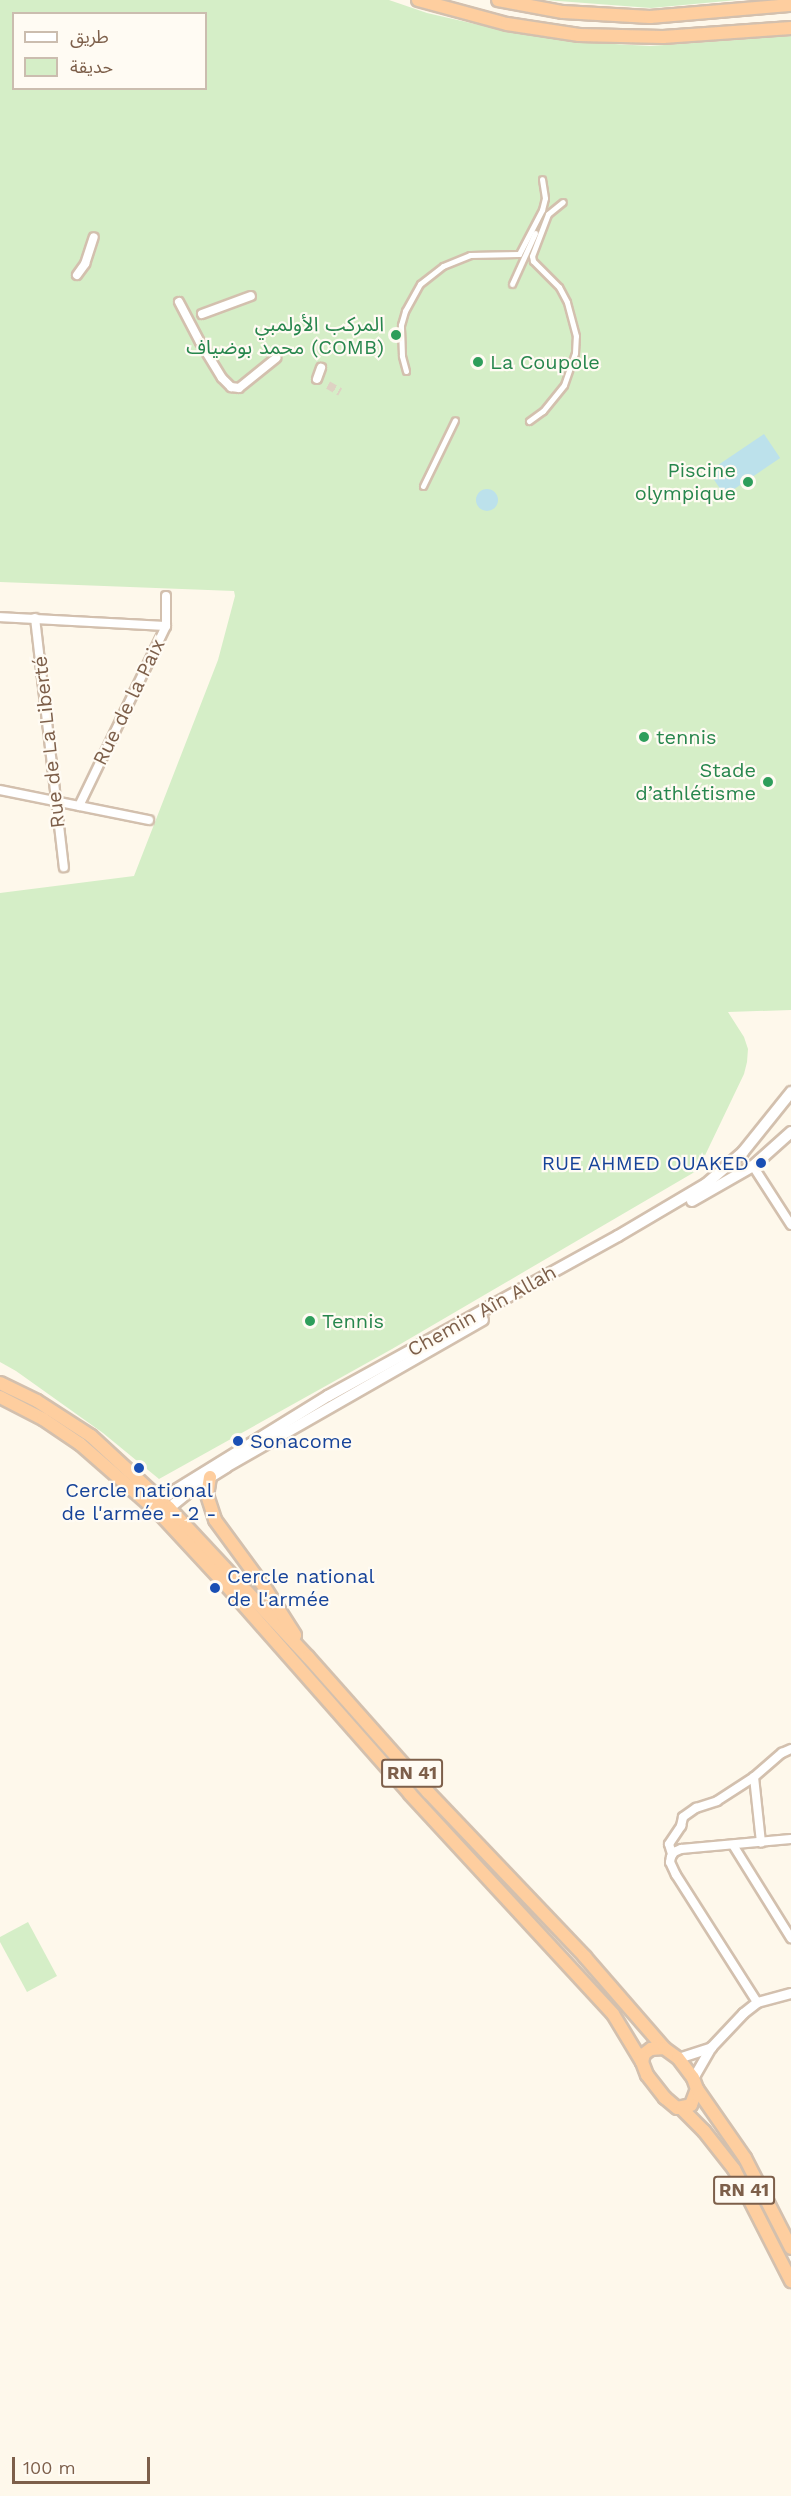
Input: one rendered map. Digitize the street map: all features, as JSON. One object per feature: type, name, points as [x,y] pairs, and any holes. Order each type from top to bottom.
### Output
[{"type":"highway","points":[[418,0],[507,24],[588,36],[663,37],[791,28]]},
{"type":"highway","points":[[498,0],[563,12],[630,16],[668,16],[791,5]]},
{"type":"highway","name":"RN 41","points":[[0,1383],[37,1401],[92,1437],[308,1657],[429,1792],[585,1958],[664,2048]]},
{"type":"highway","name":"RN 41","points":[[0,1397],[43,1419],[80,1444],[160,1507],[410,1794],[613,2014],[642,2062]]},
{"type":"highway","points":[[210,1477],[207,1495],[215,1520],[265,1588],[308,1657]]},
{"type":"highway","points":[[664,2048],[678,2058],[695,2084],[694,2101],[682,2109],[664,2098],[654,2087],[642,2062],[648,2050],[664,2048]]},
{"type":"highway","name":"RN 41","points":[[695,2084],[745,2158],[791,2248]]},
{"type":"highway","name":"RN 41","points":[[682,2109],[734,2169],[791,2281]]},
{"type":"main road","name":"Chemin Aîn Allah","points":[[160,1507],[328,1396],[618,1236],[706,1184],[743,1152],[791,1092]]},
{"type":"main road","name":"Chemin Aîn Allah","points":[[160,1507],[753,1166],[791,1132]]},
{"type":"main road","points":[[743,1152],[753,1166]]},
{"type":"street","points":[[512,284],[535,233],[544,204],[542,179]]},
{"type":"street","points":[[406,371],[402,356],[401,326],[411,297],[420,284],[443,266],[463,257],[485,253],[519,254],[548,214],[563,202]]},
{"type":"street","points":[[529,421],[543,411],[560,392],[571,370],[576,336],[567,302],[559,287],[532,259],[535,233]]},
{"type":"street","points":[[77,275],[85,264],[94,237]]},
{"type":"street","points":[[202,314],[251,296]]},
{"type":"street","points":[[179,302],[217,369],[231,387],[239,388],[276,358]]},
{"type":"street","points":[[317,379],[321,368]]},
{"type":"street","points":[[423,486],[455,420]]},
{"type":"street","name":"Rue de la Paix","points":[[79,806],[166,627],[166,596]]},
{"type":"street","points":[[0,617],[166,627]]},
{"type":"street","name":"Rue de La Liberté","points":[[35,618],[64,867]]},
{"type":"street","points":[[0,790],[150,820]]},
{"type":"street","points":[[753,1166],[791,1225]]},
{"type":"street","points":[[757,2002],[676,1875],[670,1862],[672,1854],[669,1844],[681,1826],[683,1817],[696,1808],[717,1801],[754,1777],[782,1753],[791,1749]]},
{"type":"street","points":[[754,1777],[761,1843]]},
{"type":"street","points":[[672,1854],[681,1849],[791,1839]]},
{"type":"street","points":[[733,1845],[791,1938]]},
{"type":"street","points":[[695,2084],[711,2047],[743,2013],[757,2002],[791,1994]]},
{"type":"street","points":[[678,2058],[711,2047]]},
{"type":"green space","name":"المركب الأولمبي محمد بوضياف (COMB)","points":[[0,0],[389,0],[427,13],[475,24],[579,42],[650,46],[791,36],[791,1010],[728,1012],[744,1037],[748,1049],[747,1062],[744,1074],[698,1170],[392,1349],[159,1479],[103,1433],[0,1362],[0,893],[134,876],[218,660],[235,596],[234,591],[0,582]]},
{"type":"green space","points":[[545,0],[737,0],[651,8]]},
{"type":"green space","points":[[28,1922],[57,1976],[27,1992],[0,1942],[0,1937]]},
{"type":"water","points":[[764,434],[780,458],[725,496],[708,471]]},
{"type":"water","points":[[487,489],[495,492],[498,500],[495,508],[487,511],[479,508],[476,500],[479,492]]},
{"type":"tunnel","points":[[328,385],[340,392]]},
{"type":"place","name":"المركب الأولمبي محمد بوضياف (COMB)","points":[[396,335]]},
{"type":"place","name":"La Coupole","points":[[478,362]]},
{"type":"place","name":"Piscine olympique","points":[[748,482]]},
{"type":"place","name":"tennis","points":[[644,737]]},
{"type":"place","name":"Stade d’athlétisme","points":[[768,782]]},
{"type":"place","name":"RUE AHMED OUAKED","points":[[761,1163]]},
{"type":"place","name":"Tennis","points":[[310,1321]]},
{"type":"place","name":"Sonacome","points":[[238,1441]]},
{"type":"place","name":"Cercle national de l'armée - 2 -","points":[[139,1468]]},
{"type":"place","name":"Cercle national de l'armée","points":[[215,1588]]}]
